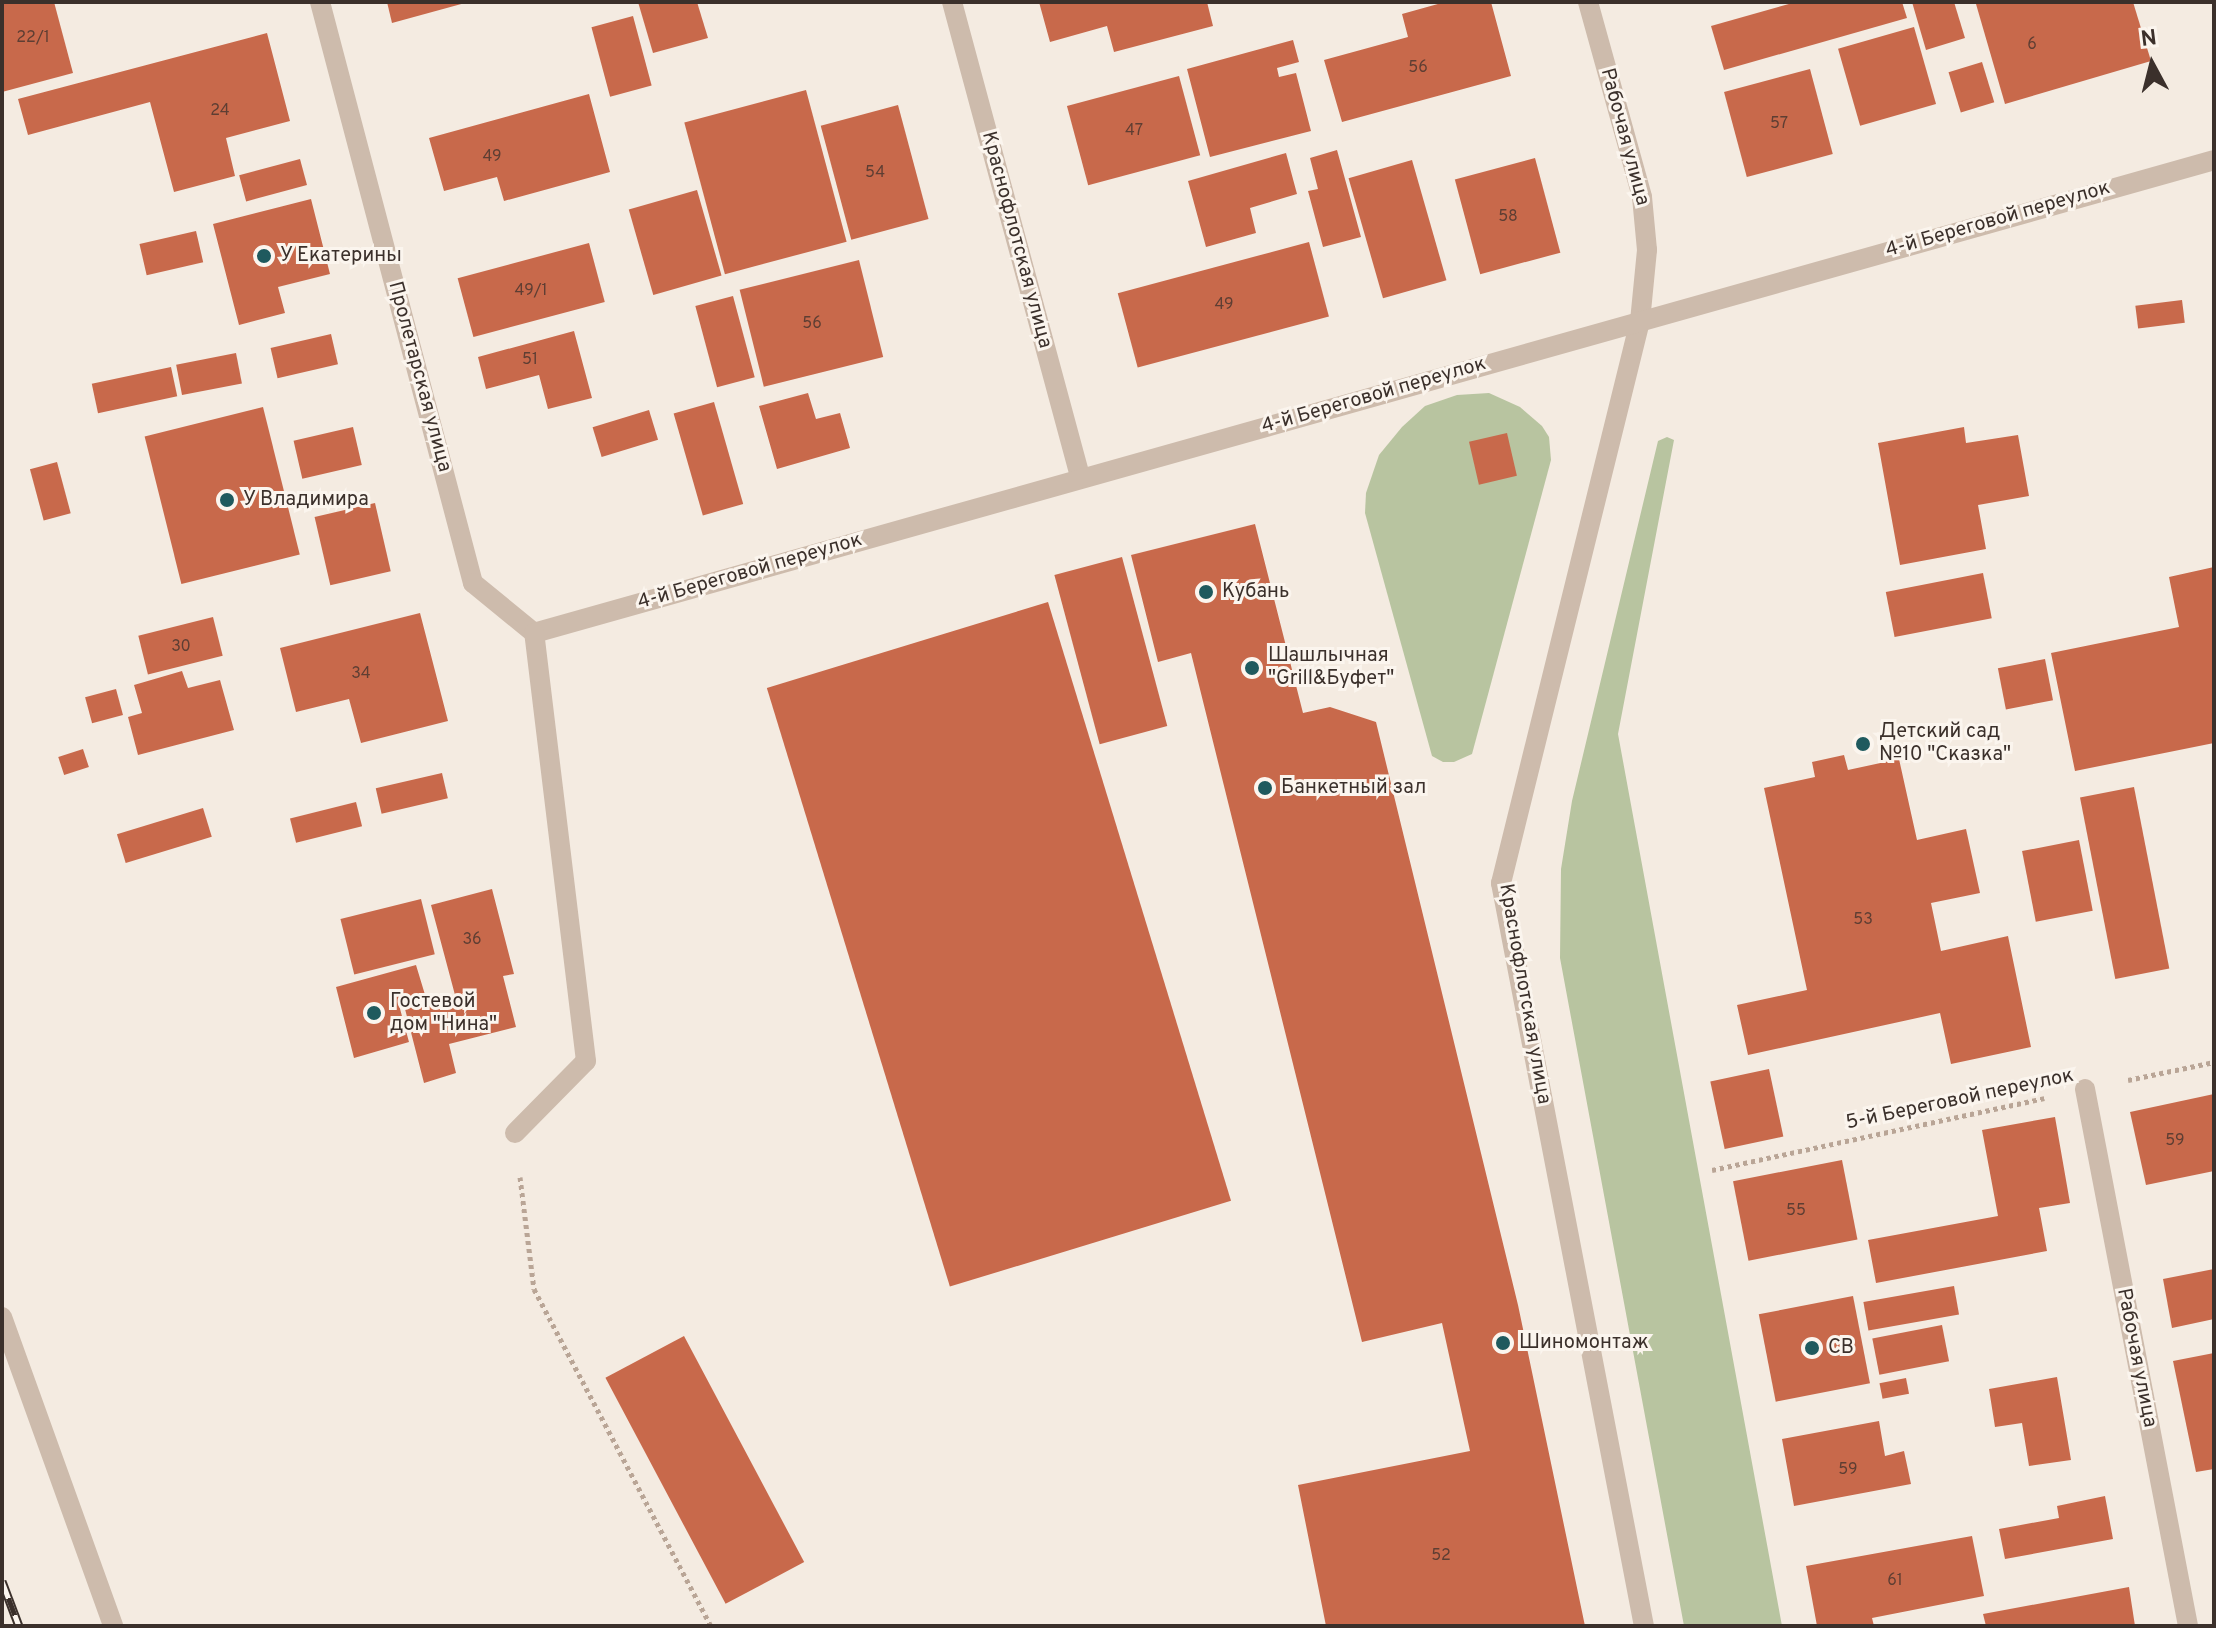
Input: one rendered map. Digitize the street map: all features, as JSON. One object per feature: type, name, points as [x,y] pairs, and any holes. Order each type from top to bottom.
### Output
[{"type":"street","name":"Пролетарская улица","points":[[320,2],[473,583],[534,633]]},
{"type":"street","name":"Краснофлотская улица","points":[[952,2],[1080,478]]},
{"type":"street","name":"Рабочая улица","points":[[1588,2],[1642,197],[1647,250],[1640,321]]},
{"type":"street","name":"4-й Береговой переулок","points":[[534,633],[2214,160]]},
{"type":"street","name":"Краснофлотская улица","points":[[1640,321],[1501,883],[1644,1626]]},
{"type":"street","points":[[515,1133],[586,1061],[534,633]]},
{"type":"street","name":"Рабочая улица","points":[[2085,1089],[2188,1626]]},
{"type":"street","points":[[2,1317],[113,1626]]},
{"type":"path","name":"5-й Береговой переулок","points":[[1712,1170],[2214,1062]]},
{"type":"path","points":[[515,1133],[534,1289],[711,1626]]},
{"type":"green space","points":[[1489,393],[1520,407],[1542,426],[1549,437],[1551,460],[1472,754],[1454,762],[1443,762],[1432,756],[1365,513],[1366,493],[1379,455],[1425,406],[1457,395]]},
{"type":"green space","points":[[1667,437],[1674,440],[1618,734],[1782,1626],[1684,1626],[1560,958],[1561,869],[1572,801],[1658,441]]},
{"type":"building","points":[[2,2],[54,2],[73,73],[2,92]]},
{"type":"building","points":[[387,2],[465,2],[465,3],[392,23]]},
{"type":"building","points":[[638,2],[697,2],[708,38],[653,53]]},
{"type":"building","points":[[1039,2],[1207,2],[1213,26],[1114,52],[1107,26],[1050,42]]},
{"type":"building","points":[[1445,2],[1491,2],[1511,76],[1342,122],[1324,60],[1408,37],[1402,14]]},
{"type":"building","points":[[1796,2],[1902,2],[1907,18],[1724,70],[1711,26]]},
{"type":"building","points":[[1912,2],[1954,2],[1965,38],[1926,50]]},
{"type":"building","points":[[2133,2],[2151,61],[2005,104],[1976,4]]},
{"type":"building","points":[[633,16],[652,86],[610,97],[591,27]]},
{"type":"building","points":[[1914,27],[1936,104],[1860,126],[1838,49]]},
{"type":"building","points":[[267,33],[290,121],[226,138],[235,176],[174,192],[150,102],[28,135],[18,99]]},
{"type":"building","points":[[1293,40],[1299,62],[1277,68],[1279,77],[1296,73],[1311,131],[1210,157],[1187,69]]},
{"type":"building","points":[[1982,62],[1994,102],[1961,112],[1949,72]]},
{"type":"building","points":[[1810,69],[1833,154],[1747,177],[1724,92]]},
{"type":"building","points":[[1179,76],[1200,155],[1088,185],[1067,106]]},
{"type":"building","points":[[806,90],[847,242],[725,274],[684,123]]},
{"type":"building","points":[[589,94],[610,172],[504,201],[497,177],[444,191],[429,138]]},
{"type":"building","points":[[898,105],[929,219],[851,240],[821,126]]},
{"type":"building","points":[[1337,150],[1361,237],[1323,247],[1308,191],[1318,189],[1310,158]]},
{"type":"building","points":[[1286,153],[1297,194],[1250,208],[1256,233],[1206,247],[1188,181]]},
{"type":"building","points":[[1535,158],[1560,253],[1480,274],[1455,179]]},
{"type":"building","points":[[300,159],[307,185],[246,201],[239,175]]},
{"type":"building","points":[[1412,160],[1446,280],[1383,298],[1349,178]]},
{"type":"building","points":[[697,190],[722,276],[653,295],[629,210]]},
{"type":"building","points":[[311,199],[330,274],[278,287],[285,313],[239,325],[213,224]]},
{"type":"building","points":[[196,231],[203,262],[147,275],[139,244]]},
{"type":"building","points":[[1309,242],[1329,316],[1138,368],[1118,293]]},
{"type":"building","points":[[589,243],[605,302],[473,337],[458,278]]},
{"type":"building","points":[[859,260],[883,357],[764,387],[740,290]]},
{"type":"building","points":[[733,296],[755,377],[717,387],[695,306]]},
{"type":"building","points":[[2182,300],[2185,323],[2138,329],[2135,306]]},
{"type":"building","points":[[574,331],[592,398],[548,409],[539,375],[486,389],[478,357]]},
{"type":"building","points":[[331,334],[338,364],[278,378],[271,348]]},
{"type":"building","points":[[236,353],[242,383],[182,395],[176,365]]},
{"type":"building","points":[[171,367],[177,396],[98,413],[92,384]]},
{"type":"building","points":[[808,393],[816,419],[840,413],[850,448],[777,469],[759,406]]},
{"type":"building","points":[[714,402],[743,504],[703,515],[674,414]]},
{"type":"building","points":[[263,407],[300,554],[181,584],[145,437]]},
{"type":"building","points":[[649,410],[658,440],[602,457],[593,427]]},
{"type":"building","points":[[353,427],[362,465],[302,479],[294,441]]},
{"type":"building","points":[[1964,427],[1966,443],[2018,435],[2029,496],[1978,505],[1986,549],[1900,565],[1878,443]]},
{"type":"building","points":[[1507,433],[1517,476],[1479,485],[1469,442]]},
{"type":"building","points":[[57,462],[71,513],[44,520],[30,469]]},
{"type":"building","points":[[375,503],[391,571],[330,585],[315,517]]},
{"type":"building","points":[[1255,524],[1303,713],[1330,707],[1376,722],[1518,1305],[1585,1626],[1326,1626],[1298,1485],[1470,1451],[1442,1323],[1362,1342],[1191,653],[1158,662],[1131,555]]},
{"type":"building","points":[[1122,557],[1167,726],[1100,744],[1054,575]]},
{"type":"building","points":[[2214,567],[2214,743],[2075,771],[2051,653],[2179,627],[2169,577]]},
{"type":"building","points":[[1983,573],[1992,618],[1895,637],[1886,592]]},
{"type":"building","points":[[1048,602],[1231,1201],[950,1287],[767,688]]},
{"type":"building","points":[[420,613],[448,721],[361,743],[349,699],[296,712],[280,648]]},
{"type":"building","points":[[213,617],[223,656],[148,674],[138,636]]},
{"type":"building","points":[[2045,659],[2053,700],[2006,709],[1998,668]]},
{"type":"building","points":[[182,671],[188,688],[220,680],[234,730],[138,755],[128,717],[142,713],[134,685]]},
{"type":"building","points":[[116,689],[123,715],[92,723],[85,697]]},
{"type":"building","points":[[83,749],[89,767],[64,775],[58,757]]},
{"type":"building","points":[[1844,755],[1848,770],[1899,759],[1917,840],[1966,829],[1980,893],[1931,903],[1941,951],[2008,936],[2031,1047],[1951,1064],[1940,1013],[1748,1055],[1737,1005],[1807,990],[1764,788],[1815,777],[1812,762]]},
{"type":"building","points":[[442,773],[448,798],[382,814],[376,788]]},
{"type":"building","points":[[2134,787],[2169,969],[2115,979],[2080,797]]},
{"type":"building","points":[[356,802],[362,826],[296,843],[290,818]]},
{"type":"building","points":[[203,808],[212,837],[126,863],[117,834]]},
{"type":"building","points":[[2079,840],[2093,911],[2036,922],[2022,851]]},
{"type":"building","points":[[492,889],[514,974],[503,976],[516,1027],[449,1044],[456,1073],[424,1083],[405,1009],[455,995],[431,905]]},
{"type":"building","points":[[421,899],[435,954],[354,974],[340,919]]},
{"type":"building","points":[[416,965],[426,998],[399,1005],[409,1042],[354,1058],[336,987]]},
{"type":"building","points":[[1769,1069],[1783,1136],[1725,1149],[1710,1081]]},
{"type":"building","points":[[2214,1094],[2214,1171],[2146,1185],[2130,1112]]},
{"type":"building","points":[[2055,1117],[2070,1203],[2039,1208],[2047,1251],[1876,1283],[1868,1240],[1998,1216],[1982,1130]]},
{"type":"building","points":[[1842,1160],[1857,1240],[1748,1261],[1733,1181]]},
{"type":"building","points":[[2214,1269],[2214,1319],[2172,1328],[2163,1279]]},
{"type":"building","points":[[1954,1286],[1959,1315],[1868,1331],[1863,1302]]},
{"type":"building","points":[[1853,1296],[1870,1383],[1776,1402],[1759,1314]]},
{"type":"building","points":[[1942,1325],[1949,1361],[1879,1375],[1872,1339]]},
{"type":"building","points":[[684,1336],[804,1562],[726,1604],[605,1378]]},
{"type":"building","points":[[2214,1353],[2214,1469],[2196,1472],[2173,1361]]},
{"type":"building","points":[[2057,1377],[2071,1460],[2029,1466],[2022,1423],[1995,1427],[1989,1389]]},
{"type":"building","points":[[1906,1378],[1909,1394],[1883,1399],[1879,1383]]},
{"type":"building","points":[[1879,1421],[1885,1456],[1904,1451],[1911,1484],[1794,1506],[1782,1439]]},
{"type":"building","points":[[2105,1496],[2113,1539],[2005,1559],[1999,1529],[2059,1518],[2057,1506]]},
{"type":"building","points":[[1972,1536],[1984,1596],[1872,1618],[1874,1626],[1817,1626],[1806,1566]]},
{"type":"building","points":[[2129,1587],[2135,1626],[1986,1626],[1983,1614]]},
{"type":"railway","points":[[2,1581],[19,1626]]},
{"type":"place","name":"У Екатерины","points":[[264,256]]},
{"type":"place","name":"У Владимира","points":[[227,500]]},
{"type":"place","name":"Кубань","points":[[1206,592]]},
{"type":"place","name":"Шашлычная \"Grill&Буфет\"","points":[[1252,668]]},
{"type":"place","name":"Детский сад №10 \"Сказка\"","points":[[1863,744]]},
{"type":"place","name":"Банкетный зал","points":[[1265,788]]},
{"type":"place","name":"Гостевой дом \"Нина\"","points":[[374,1013]]},
{"type":"place","name":"Шиномонтаж","points":[[1503,1343]]},
{"type":"place","name":"СВ","points":[[1812,1348]]}]
